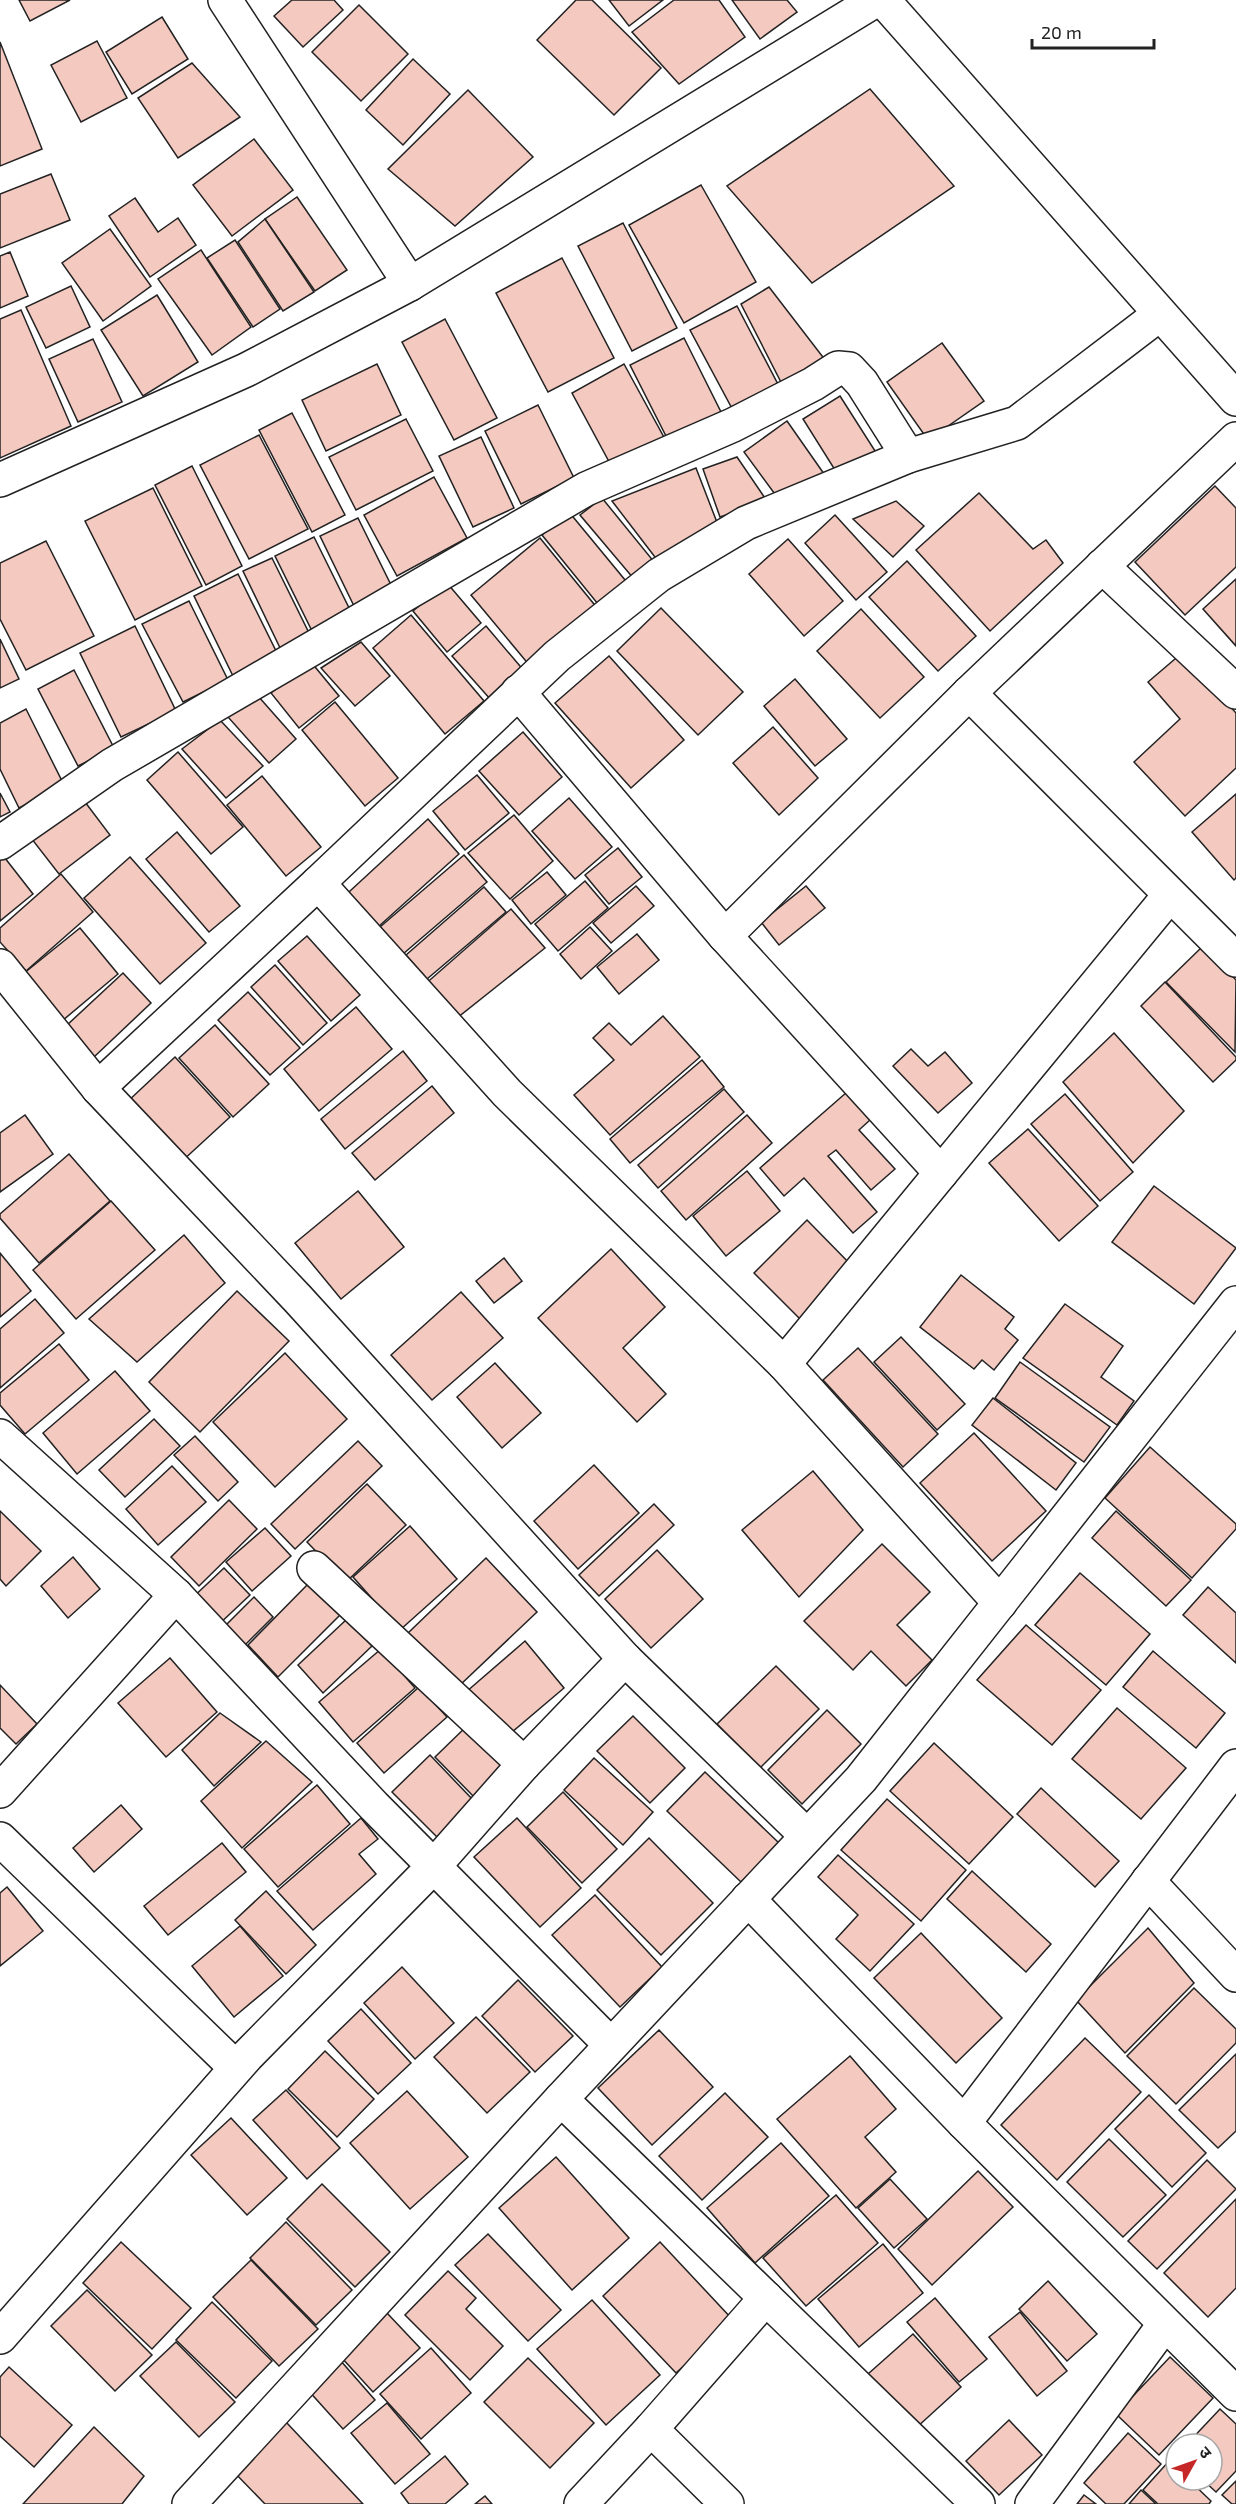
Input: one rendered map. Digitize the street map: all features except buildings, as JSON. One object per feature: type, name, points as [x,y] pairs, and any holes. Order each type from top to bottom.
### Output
[{"type":"street","points":[[225,0],[410,284]]},
{"type":"street","points":[[0,480],[246,370],[410,284],[876,0]]},
{"type":"street","points":[[883,0],[1236,399]]},
{"type":"street","points":[[98,1088],[557,656],[659,575],[746,523],[908,456],[1017,423],[1160,314]]},
{"type":"street","points":[[0,843],[112,765],[586,489],[733,425],[813,384],[838,368],[849,369],[862,384],[908,456]]},
{"type":"street","points":[[725,936],[969,693],[1236,439]]},
{"type":"street","points":[[1102,566],[1236,692]]},
{"type":"street","points":[[518,692],[725,936],[941,1173]]},
{"type":"street","points":[[969,693],[1169,896],[1236,960]]},
{"type":"street","points":[[318,882],[507,1093],[783,1364],[1000,1603]]},
{"type":"street","points":[[783,1364],[1169,896]]},
{"type":"street","points":[[0,966],[98,1088],[298,1299],[625,1659],[807,1836]]},
{"type":"street","points":[[189,2504],[611,2045],[861,1779],[1236,1303]]},
{"type":"street","points":[[0,1436],[176,1595],[374,1806],[611,2045]]},
{"type":"street","points":[[314,1568],[524,1764]]},
{"type":"street","points":[[0,1791],[176,1595]]},
{"type":"street","points":[[0,2337],[236,2068],[434,1866],[524,1764],[625,1659]]},
{"type":"street","points":[[964,2123],[1236,1766]]},
{"type":"street","points":[[0,1839],[236,2068]]},
{"type":"street","points":[[1148,1881],[1236,1975]]},
{"type":"street","points":[[748,1899],[964,2123],[1164,2325],[1236,2394]]},
{"type":"street","points":[[561,2099],[978,2504]]},
{"type":"street","points":[[581,2504],[766,2298]]},
{"type":"street","points":[[1032,2504],[1164,2325]]},
{"type":"street","points":[[651,2428],[727,2504]]}]
